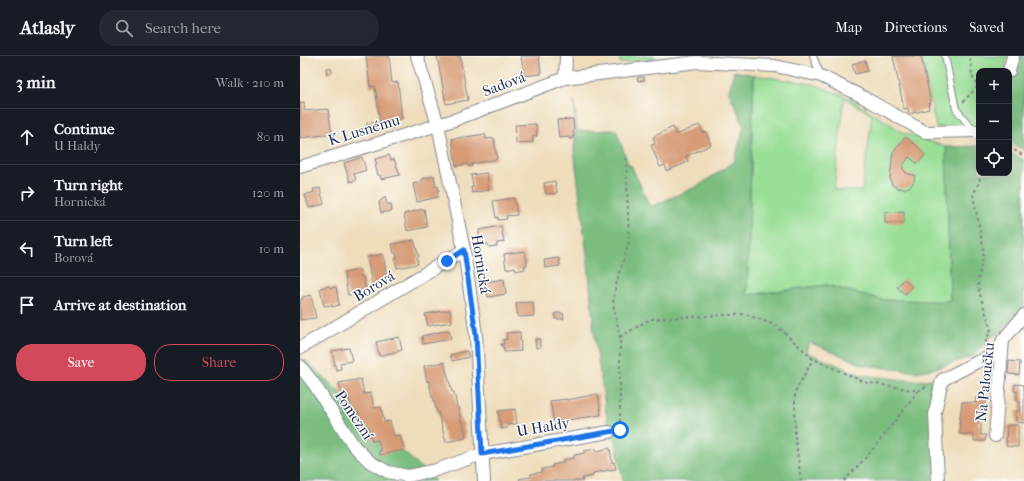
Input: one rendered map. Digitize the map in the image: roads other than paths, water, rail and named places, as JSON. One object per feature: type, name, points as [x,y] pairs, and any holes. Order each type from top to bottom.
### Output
[{"type":"street","name":"Hornická","points":[[417,56],[438,125],[464,250],[476,335],[484,481]]},
{"type":"street","points":[[565,78],[566,56]]},
{"type":"street","points":[[1010,68],[1012,56]]},
{"type":"street","name":"Sadová","points":[[438,125],[565,78],[696,62],[775,66],[821,76],[863,97],[925,132],[976,131]]},
{"type":"street","name":"K Lusnému","points":[[300,167],[438,125]]},
{"type":"street","name":"Borová","points":[[300,348],[464,250]]},
{"type":"street","name":"Na Paloučku","points":[[995,436],[1003,340],[1024,314]]},
{"type":"street","points":[[938,481],[935,412],[942,380],[977,362],[997,354],[1003,340]]},
{"type":"street","name":"Pomezní","points":[[300,366],[314,384],[354,446],[370,462],[388,472],[408,476],[436,470],[482,454]]},
{"type":"street","name":"U Haldy","points":[[482,454],[609,432]]},
{"type":"lane","points":[[813,56],[821,76]]},
{"type":"lane","points":[[945,56],[956,109],[976,130]]}]
